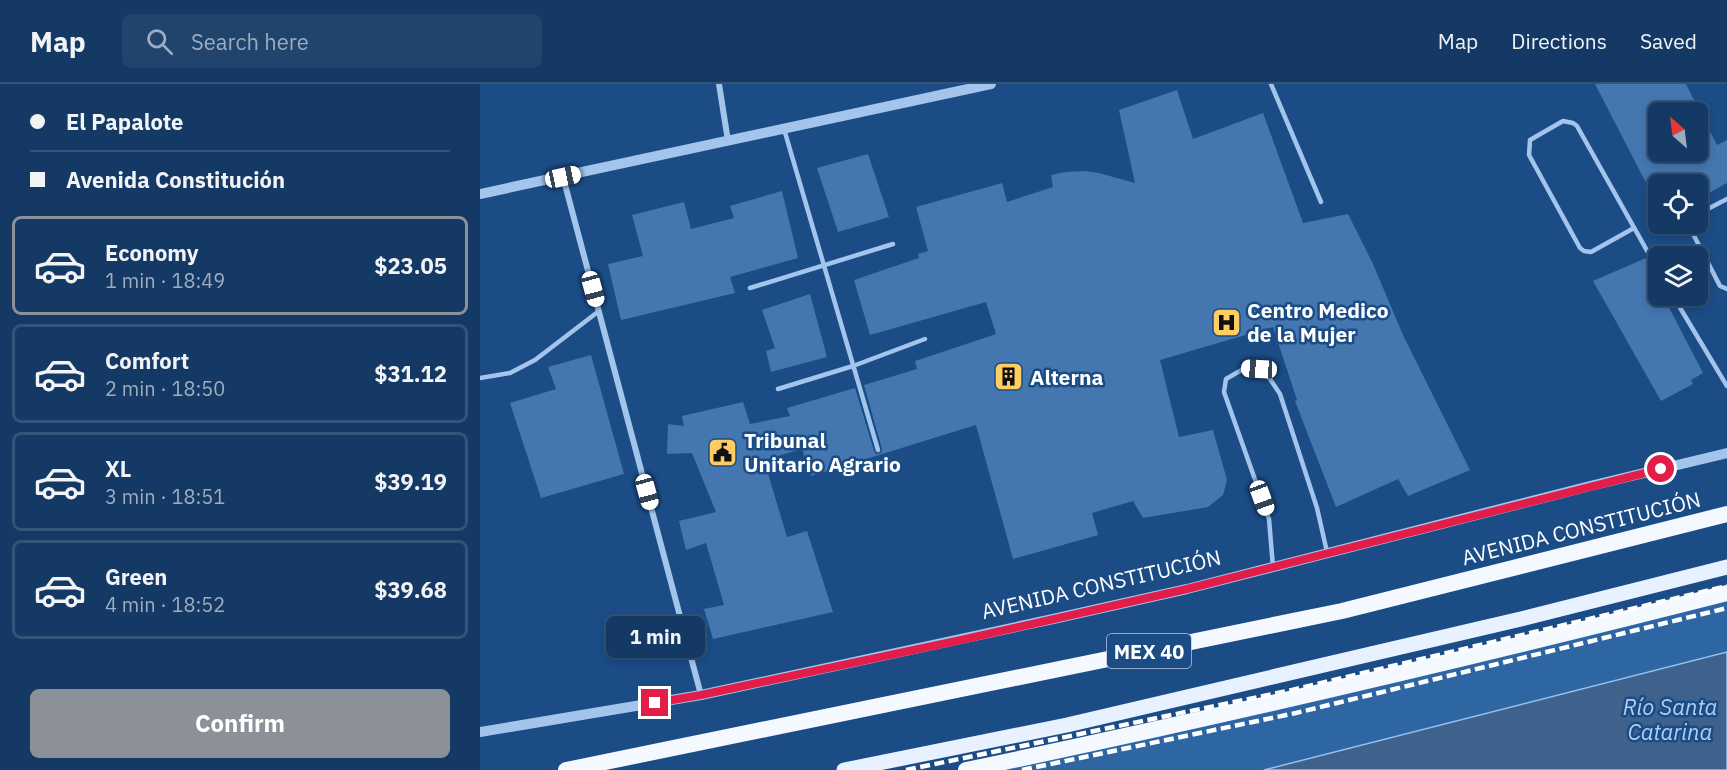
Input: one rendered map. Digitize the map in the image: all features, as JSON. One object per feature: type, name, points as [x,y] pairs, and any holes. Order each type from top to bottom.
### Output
[{"type":"highway","name":"AVENIDA CONSTITUCIÓN","points":[[566,770],[1342,611],[1727,514]]},
{"type":"highway","points":[[966,770],[1125,736],[1606,624],[1727,593]]},
{"type":"main road","points":[[844,770],[1067,725],[1525,618],[1727,567]]},
{"type":"street","points":[[719,84],[728,141]]},
{"type":"street","points":[[480,194],[991,84]]},
{"type":"street","points":[[563,177],[701,695]]},
{"type":"street","name":"AVENIDA CONSTITUCIÓN","points":[[480,732],[701,695],[1187,589],[1727,453]]},
{"type":"lane","points":[[1271,84],[1321,202]]},
{"type":"lane","points":[[1634,228],[1591,252],[1580,248],[1529,155],[1530,140],[1563,121],[1573,123],[1634,228],[1648,253]]},
{"type":"lane","points":[[784,129],[878,450]]},
{"type":"lane","points":[[1708,209],[1727,199]]},
{"type":"lane","points":[[1693,234],[1720,286],[1727,289]]},
{"type":"lane","points":[[750,288],[893,244]]},
{"type":"lane","points":[[1679,306],[1727,386]]},
{"type":"lane","points":[[480,378],[510,373],[535,360],[599,311]]},
{"type":"lane","points":[[778,389],[853,366],[925,339]]},
{"type":"lane","points":[[1273,567],[1269,519],[1224,392],[1226,379],[1245,368],[1259,369],[1268,376],[1280,394],[1317,508],[1328,553]]},
{"type":"shaded area","points":[[1727,601],[1727,770],[975,770]]},
{"type":"water","name":"Río Santa Catarina","points":[[1727,652],[1727,770],[1264,770]]},
{"type":"building","points":[[1595,84],[1686,84],[1695,102],[1648,102],[1648,162],[1708,162],[1708,127],[1717,145],[1727,140],[1727,183],[1708,193],[1708,174],[1648,174],[1648,187]]},
{"type":"building","points":[[1177,90],[1193,139],[1263,113],[1303,223],[1348,214],[1373,264],[1403,335],[1470,470],[1408,496],[1398,479],[1336,507],[1295,401],[1297,400],[1273,327],[1160,360],[1179,437],[1213,430],[1227,480],[1223,495],[1208,507],[1143,518],[1133,501],[1092,513],[1098,535],[1013,559],[976,425],[811,476],[802,449],[764,460],[787,537],[807,531],[833,612],[713,639],[704,609],[724,605],[706,543],[686,550],[679,521],[716,512],[692,453],[667,454],[668,424],[684,426],[682,416],[743,402],[750,424],[790,416],[787,408],[855,388],[874,451],[876,454],[881,453],[882,449],[864,385],[917,369],[915,361],[996,334],[986,302],[870,335],[854,280],[919,258],[918,254],[928,251],[916,207],[1002,183],[1007,202],[1053,187],[1051,175],[1065,172],[1099,173],[1135,183],[1119,110]]},
{"type":"building","points":[[868,154],[889,217],[838,232],[817,168]]},
{"type":"building","points":[[782,191],[798,258],[730,277],[735,293],[621,320],[608,264],[643,256],[632,215],[684,202],[691,229],[734,218],[730,206]]},
{"type":"building","points":[[1646,258],[1648,262],[1648,306],[1668,306],[1703,373],[1691,380],[1693,384],[1661,401],[1593,281]]},
{"type":"building","points":[[810,294],[827,357],[771,372],[766,351],[775,348],[762,310]]},
{"type":"building","points":[[591,355],[624,474],[541,498],[510,403],[556,389],[548,367]]},
{"type":"railway","points":[[906,770],[1292,690],[1727,586]]},
{"type":"railway","points":[[1022,770],[1296,713],[1727,608]]},
{"type":"place","name":"Centro Medico de la Mujer","points":[[1226,322]]},
{"type":"place","name":"Alterna","points":[[1009,377]]},
{"type":"place","name":"Tribunal Unitario Agrario","points":[[723,452]]},
{"type":"route","points":[[655,703],[961,640],[1187,589],[1661,469]]}]
